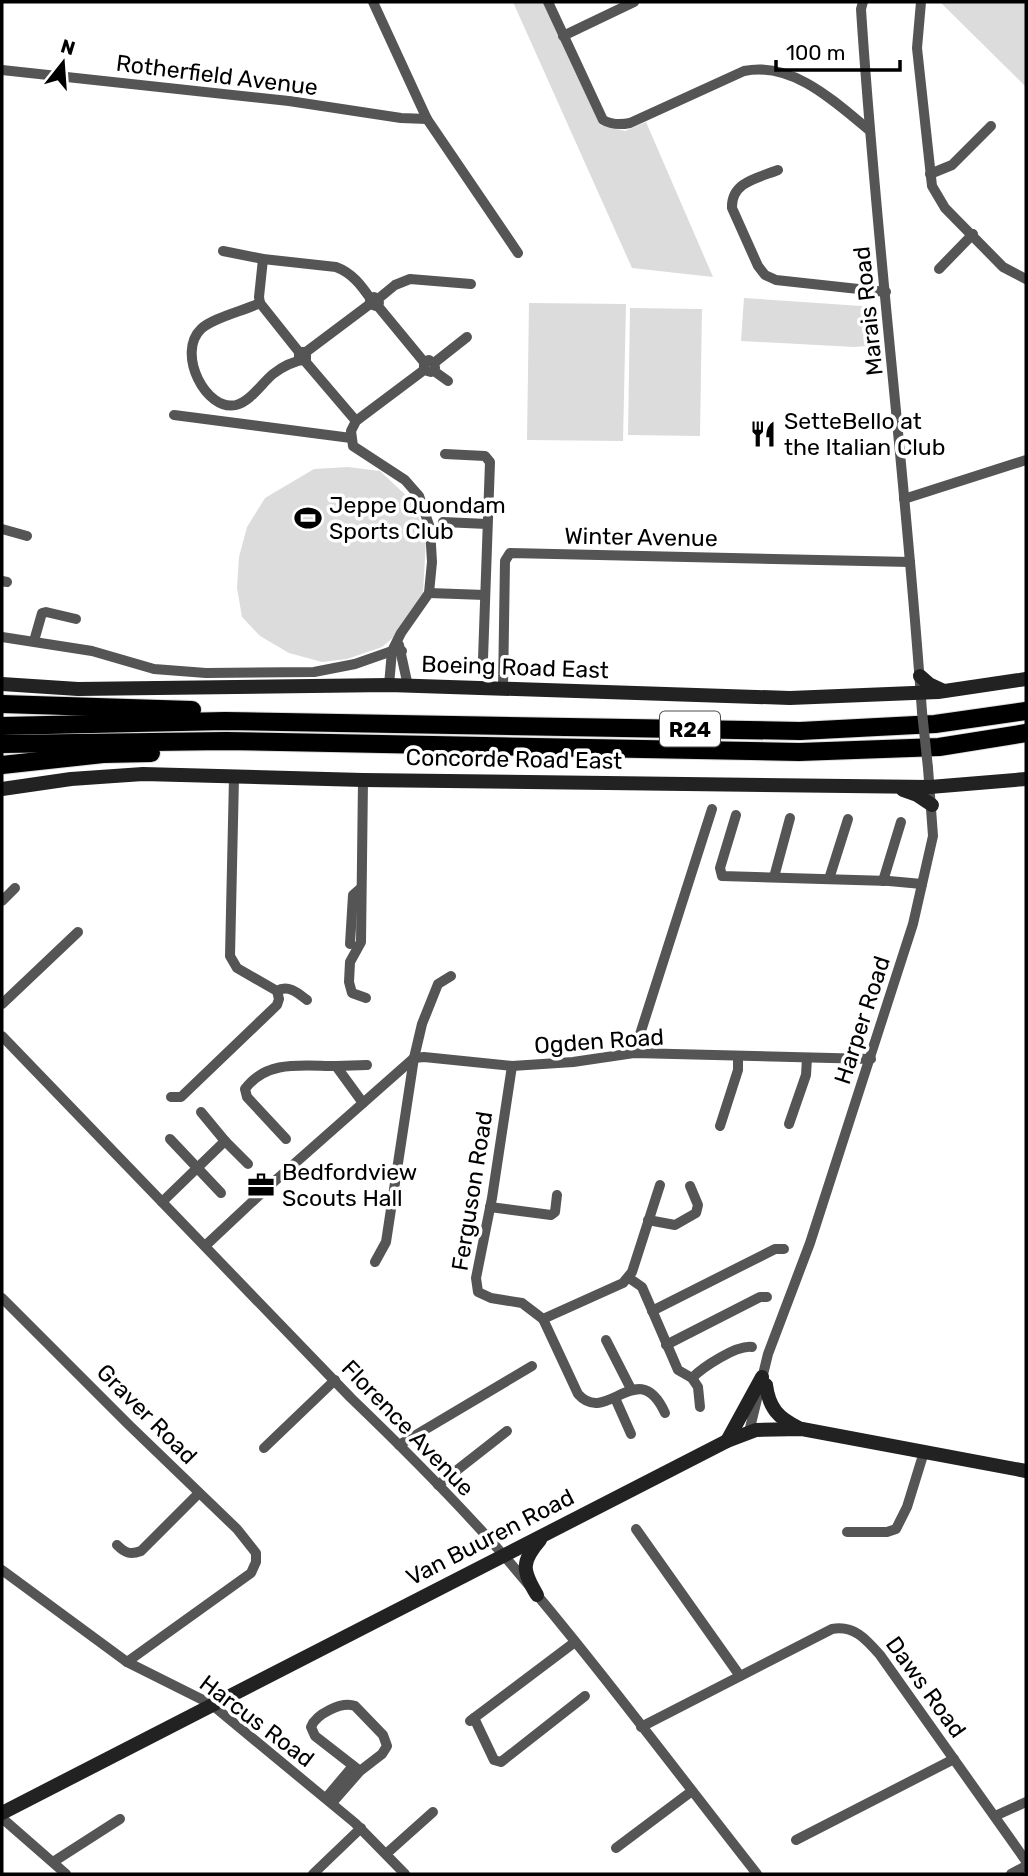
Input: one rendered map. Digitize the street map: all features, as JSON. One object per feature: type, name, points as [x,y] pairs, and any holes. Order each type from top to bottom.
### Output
[{"type":"highway","points":[[2,704],[223,712],[353,722]]},
{"type":"highway","name":"R24","points":[[2,726],[225,721],[800,731],[935,724],[1026,711]]},
{"type":"highway","name":"R24","points":[[2,744],[226,741],[799,752],[939,747],[1026,733]]},
{"type":"highway","points":[[2,765],[103,754],[400,745]]},
{"type":"main road","points":[[920,676],[942,691]]},
{"type":"main road","name":"Boeing Road East","points":[[2,684],[78,688],[390,685],[790,698],[905,694],[922,705],[942,691],[1026,679]]},
{"type":"main road","name":"Concorde Road East","points":[[2,789],[110,775],[143,774],[899,787],[929,775],[953,784],[1026,779]]},
{"type":"main road","points":[[899,787],[917,795],[932,807],[953,784]]},
{"type":"main road","points":[[764,1381],[768,1401],[775,1412],[802,1429]]},
{"type":"main road","points":[[727,1441],[764,1381]]},
{"type":"main road","name":"Van Buuren Road","points":[[2,1815],[211,1704],[727,1441],[752,1431],[802,1429],[1026,1471]]},
{"type":"main road","points":[[537,1595],[528,1580],[525,1567],[529,1555],[543,1536]]},
{"type":"street","points":[[373,2],[428,119],[518,253]]},
{"type":"street","points":[[548,2],[603,120],[610,123],[630,123],[744,71],[757,68],[793,75],[869,130]]},
{"type":"street","points":[[563,36],[634,2]]},
{"type":"street","points":[[921,2],[917,48],[930,174],[937,198],[1003,267],[1026,279]]},
{"type":"street","name":"Marais Road","points":[[860,4],[869,130],[922,705]]},
{"type":"street","name":"Rotherfield Avenue","points":[[2,70],[428,119]]},
{"type":"street","points":[[930,174],[952,165],[991,126]]},
{"type":"street","points":[[778,170],[740,185],[732,198],[732,208],[761,271],[776,280],[886,292]]},
{"type":"street","points":[[939,269],[973,234]]},
{"type":"street","points":[[222,251],[342,270],[359,282],[429,366],[449,382]]},
{"type":"street","points":[[263,259],[258,297],[260,303],[356,421]]},
{"type":"street","points":[[260,303],[216,319],[200,329],[194,337],[191,360],[198,381],[221,403],[236,405],[249,397],[272,375],[302,356],[395,285],[410,279],[471,284]]},
{"type":"street","points":[[390,685],[397,648],[429,593],[432,562],[430,528],[419,496],[405,480],[353,446],[351,431],[356,421],[467,337]]},
{"type":"street","points":[[174,415],[351,438]]},
{"type":"street","points":[[437,668],[471,669],[482,663],[485,595],[488,458],[445,454]]},
{"type":"street","points":[[904,499],[1026,460]]},
{"type":"street","points":[[443,522],[487,524]]},
{"type":"street","points":[[2,529],[27,536]]},
{"type":"street","name":"Winter Avenue","points":[[503,689],[505,561],[510,553],[910,562]]},
{"type":"street","points":[[429,593],[485,595]]},
{"type":"street","points":[[34,641],[42,613],[76,620]]},
{"type":"street","points":[[2,637],[92,651],[154,669],[206,673],[314,672],[355,664],[397,648]]},
{"type":"street","points":[[397,648],[408,686]]},
{"type":"street","name":"Harper Road","points":[[752,1431],[772,1349],[810,1243],[913,924],[933,836],[922,705]]},
{"type":"street","points":[[172,1097],[181,1097],[276,1005],[279,996],[277,990],[237,968],[230,956],[234,777]]},
{"type":"street","points":[[363,779],[361,942],[359,949],[351,957],[349,982],[352,993],[366,998]]},
{"type":"street","points":[[634,1053],[712,809]]},
{"type":"street","points":[[736,815],[720,868],[720,874],[724,876],[922,884]]},
{"type":"street","points":[[774,877],[790,818]]},
{"type":"street","points":[[829,879],[848,819]]},
{"type":"street","points":[[883,881],[901,822]]},
{"type":"street","points":[[2,901],[15,888]]},
{"type":"street","points":[[349,944],[353,895],[361,888]]},
{"type":"street","points":[[2,1004],[78,932]]},
{"type":"street","points":[[375,1262],[386,1242],[414,1058],[422,1024],[438,984],[450,976]]},
{"type":"street","points":[[277,990],[292,989],[307,1000]]},
{"type":"street","name":"Florence Avenue","points":[[2,1036],[438,1485],[503,1556],[575,1642],[757,1874]]},
{"type":"street","name":"Ogden Road","points":[[414,1058],[512,1066],[573,1062],[634,1053],[870,1059]]},
{"type":"street","points":[[720,1126],[738,1070],[738,1056]]},
{"type":"street","points":[[205,1246],[414,1058]]},
{"type":"street","points":[[789,1124],[806,1075],[807,1058]]},
{"type":"street","points":[[286,1139],[247,1097],[245,1088],[257,1077],[272,1068],[288,1066],[367,1065]]},
{"type":"street","points":[[336,1066],[363,1103]]},
{"type":"street","name":"Ferguson Road","points":[[512,1066],[491,1207],[476,1278],[477,1289],[491,1298],[522,1303],[543,1319]]},
{"type":"street","points":[[201,1112],[248,1164]]},
{"type":"street","points":[[170,1139],[221,1193]]},
{"type":"street","points":[[162,1202],[225,1141]]},
{"type":"street","points":[[660,1185],[629,1278],[543,1319],[578,1394],[591,1404],[615,1398],[631,1389],[653,1392],[665,1412]]},
{"type":"street","points":[[648,1220],[675,1224],[696,1213],[698,1205],[690,1186]]},
{"type":"street","points":[[491,1207],[551,1215],[555,1212],[557,1195]]},
{"type":"street","points":[[652,1311],[775,1249],[783,1249]]},
{"type":"street","points":[[629,1278],[642,1287],[678,1370],[692,1378],[698,1387],[701,1407]]},
{"type":"street","points":[[666,1345],[760,1297],[767,1297]]},
{"type":"street","name":"Graver Road","points":[[2,1298],[255,1549],[256,1562],[251,1573],[127,1662]]},
{"type":"street","points":[[606,1340],[631,1389]]},
{"type":"street","points":[[692,1378],[704,1367],[744,1346],[752,1347]]},
{"type":"street","points":[[399,1445],[532,1366]]},
{"type":"street","points":[[264,1448],[335,1380]]},
{"type":"street","points":[[615,1398],[631,1434]]},
{"type":"street","points":[[438,1485],[507,1431]]},
{"type":"street","points":[[846,1532],[887,1532],[896,1529],[907,1507],[924,1452]]},
{"type":"street","points":[[117,1545],[124,1553],[141,1551],[199,1493]]},
{"type":"street","points":[[636,1529],[740,1676]]},
{"type":"street","name":"Harcus Road","points":[[2,1570],[127,1662],[211,1704],[329,1800],[405,1874]]},
{"type":"street","name":"Daws Road","points":[[642,1727],[832,1629],[854,1631],[868,1641],[880,1655],[1026,1863]]},
{"type":"street","points":[[575,1642],[472,1719],[494,1760],[501,1762],[585,1696]]},
{"type":"street","points":[[329,1800],[356,1768],[382,1754],[387,1746],[383,1735],[349,1703],[314,1720],[311,1727],[315,1736],[356,1768]]},
{"type":"street","points":[[796,1840],[954,1759]]},
{"type":"street","points":[[616,1848],[692,1791]]},
{"type":"street","points":[[995,1816],[1026,1802]]},
{"type":"street","points":[[386,1854],[433,1812]]},
{"type":"street","points":[[2,1815],[66,1874]]},
{"type":"street","points":[[53,1863],[120,1819]]},
{"type":"street","points":[[313,1874],[360,1828]]},
{"type":"street","points":[[1012,1874],[1026,1863]]},
{"type":"shaded area","points":[[513,2],[544,2],[600,125],[625,131],[646,122],[713,277],[632,268]]},
{"type":"shaded area","points":[[940,2],[1026,2],[1026,87]]},
{"type":"shaded area","points":[[744,298],[876,307],[878,345],[854,347],[741,341]]},
{"type":"shaded area","points":[[529,303],[626,304],[623,441],[527,440]]},
{"type":"shaded area","points":[[630,308],[702,309],[700,436],[628,435]]},
{"type":"shaded area","points":[[348,467],[380,471],[413,502],[426,538],[423,594],[401,631],[382,647],[347,659],[322,662],[289,653],[260,636],[242,617],[237,588],[239,557],[247,527],[265,498],[314,469]]},
{"type":"place","name":"SetteBello at the Italian Club","points":[[763,434]]},
{"type":"place","name":"Jeppe Quondam Sports Club","points":[[308,518]]},
{"type":"place","name":"Bedfordview Scouts Hall","points":[[261,1185]]}]
